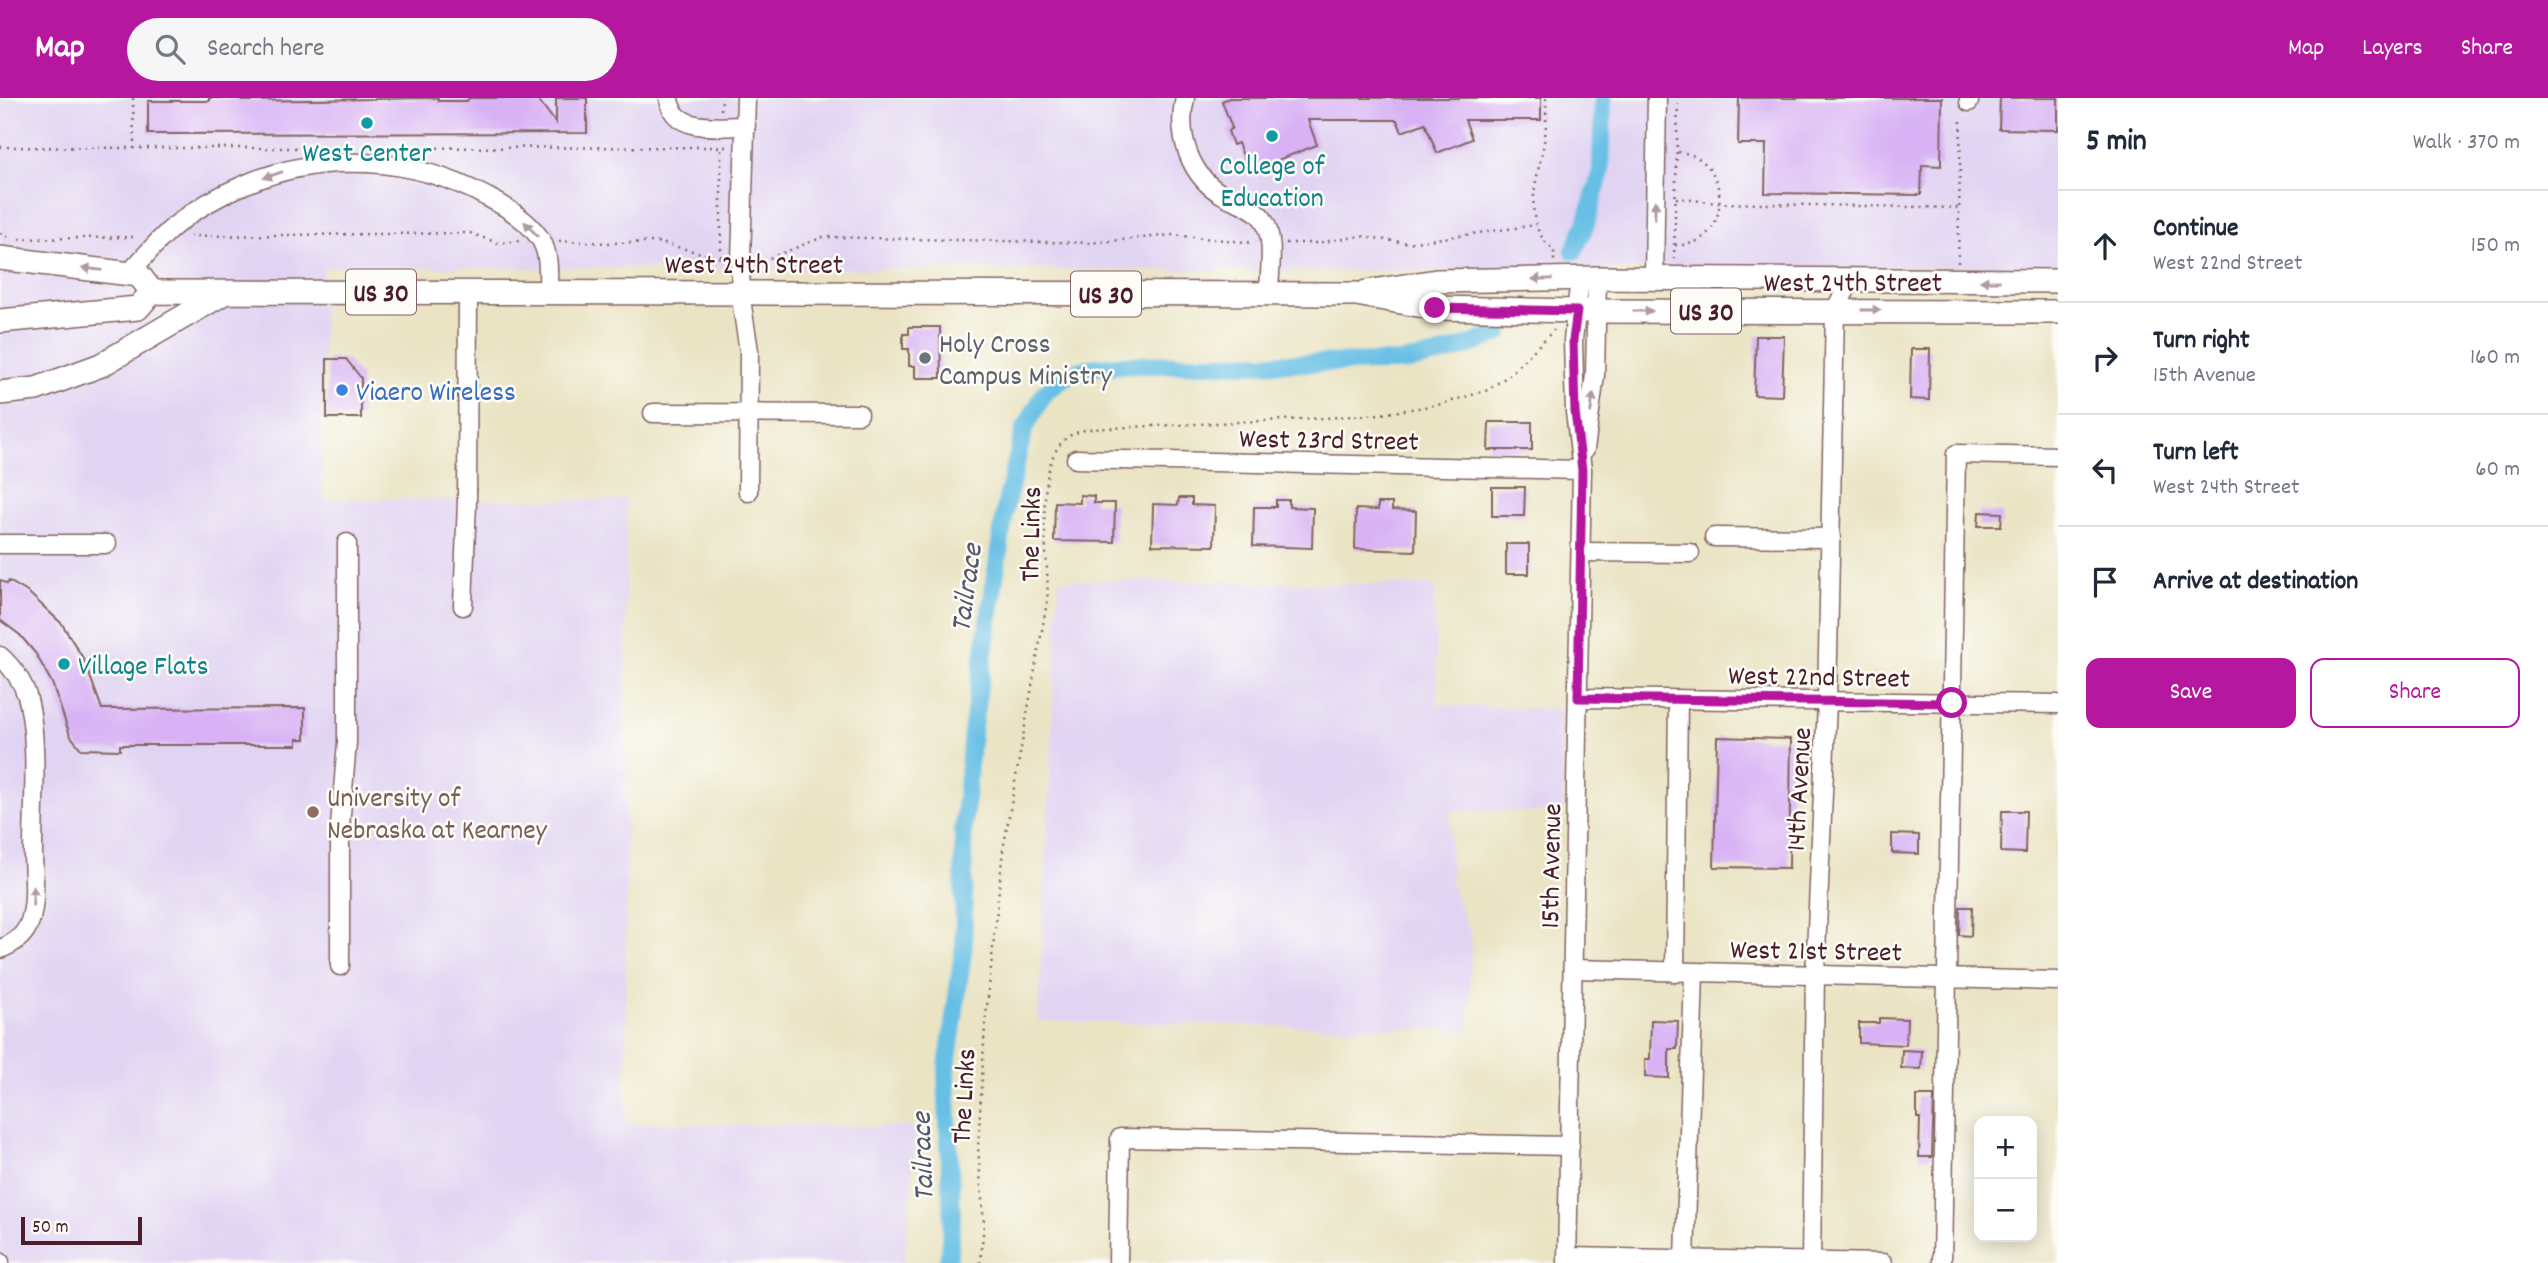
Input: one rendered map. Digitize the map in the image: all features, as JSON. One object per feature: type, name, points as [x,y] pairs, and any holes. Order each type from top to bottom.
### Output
[{"type":"main road","points":[[0,258],[139,275],[152,292],[138,308],[0,321]]},
{"type":"main road","name":"West 24th Street","points":[[152,292],[1356,294],[1436,281],[1554,278],[2058,281]]},
{"type":"main road","points":[[0,393],[36,389],[101,365],[225,292]]},
{"type":"main road","name":"West 24th Street","points":[[1356,294],[1435,308],[2058,312]]},
{"type":"street","points":[[669,98],[669,105],[683,122],[698,126],[746,126]]},
{"type":"street","points":[[746,98],[740,293],[748,345],[748,492]]},
{"type":"street","points":[[1185,98],[1182,127],[1185,145],[1193,165],[1206,182],[1222,195],[1249,208],[1262,218],[1270,242],[1269,294]]},
{"type":"street","points":[[1654,278],[1657,98]]},
{"type":"street","points":[[128,274],[189,215],[247,183],[305,166],[353,162],[415,169],[472,189],[519,217],[540,240],[545,253],[548,293]]},
{"type":"street","name":"15th Avenue","points":[[1567,1260],[1582,470],[1575,412],[1573,340],[1576,311],[1589,278]]},
{"type":"street","name":"14th Avenue","points":[[1811,1262],[1815,975],[1827,702],[1836,310],[1851,280]]},
{"type":"street","points":[[463,606],[467,501],[468,292]]},
{"type":"street","points":[[653,413],[859,414]]},
{"type":"street","points":[[1942,1263],[1956,454],[2058,456]]},
{"type":"street","name":"West 23rd Street","points":[[1076,459],[1582,470]]},
{"type":"street","points":[[1714,537],[1831,538]]},
{"type":"street","points":[[340,966],[340,827],[347,742],[347,543]]},
{"type":"street","points":[[0,544],[107,544]]},
{"type":"street","points":[[1581,552],[1690,553]]},
{"type":"street","points":[[0,656],[20,679],[31,712],[33,893],[31,920],[26,930],[11,945],[0,949]]},
{"type":"street","name":"West 22nd Street","points":[[1578,698],[2058,704]]},
{"type":"street","points":[[1675,972],[1678,699]]},
{"type":"street","name":"West 21st Street","points":[[1573,969],[2058,981]]},
{"type":"street","points":[[1685,1259],[1693,973]]},
{"type":"street","points":[[1118,1263],[1120,1138],[1570,1146]]},
{"type":"street","points":[[1567,1260],[1685,1259],[1883,1263]]},
{"type":"path","points":[[133,98],[134,148]]},
{"type":"path","points":[[1546,98],[1545,137],[1532,202],[1536,225],[1542,239],[1554,250],[1554,278]]},
{"type":"path","points":[[1674,265],[1678,98]]},
{"type":"path","points":[[1958,266],[1966,104]]},
{"type":"path","points":[[0,147],[315,148]]},
{"type":"path","points":[[721,147],[721,257]]},
{"type":"path","points":[[385,148],[745,147]]},
{"type":"path","points":[[1675,245],[1690,245],[1708,235],[1716,221],[1718,203],[1717,182],[1711,169],[1697,156],[1677,152]]},
{"type":"path","points":[[1676,198],[1718,203],[1959,208]]},
{"type":"path","points":[[0,233],[12,239],[470,233],[498,243],[540,240],[657,242],[741,262],[767,259],[823,237],[1090,243],[1173,235],[1242,243],[1317,243],[1361,236],[1407,243],[1536,225]]},
{"type":"path","name":"The Links","points":[[980,1263],[984,1225],[978,1147],[985,1026],[1003,850],[1047,602],[1048,577],[1044,539],[1046,485],[1058,448],[1065,438],[1089,429],[1325,418],[1381,414],[1442,404],[1488,390],[1509,376],[1552,334],[1555,327],[1576,311]]},
{"type":"shaded area","name":"University of Nebraska at Kearney","points":[[0,98],[2058,98],[2058,266],[1387,271],[323,267],[322,499],[626,500],[626,1123],[917,1127],[904,1263],[0,1263]]},
{"type":"shaded area","points":[[1059,580],[1434,585],[1438,705],[1562,709],[1564,812],[1450,811],[1451,885],[1471,935],[1469,1030],[1038,1021]]},
{"type":"building","name":"West Center","points":[[209,98],[239,98],[242,101],[438,98],[438,101],[467,101],[469,98],[537,98],[556,123],[556,98],[587,98],[587,133],[148,134],[148,101],[209,101]]},
{"type":"building","name":"College of Education","points":[[1229,98],[1541,98],[1541,120],[1465,120],[1472,139],[1437,153],[1425,123],[1402,132],[1397,120],[1308,120],[1317,145],[1249,171],[1238,143],[1233,145],[1228,131],[1232,128],[1222,101]]},
{"type":"building","points":[[1739,98],[1942,98],[1941,166],[1922,165],[1921,195],[1765,193],[1766,144],[1738,144]]},
{"type":"building","points":[[2000,98],[2058,98],[2058,130],[1999,129]]},
{"type":"building","name":"Holy Cross Campus Ministry","points":[[909,327],[940,327],[941,378],[915,378],[915,366],[909,366],[909,349],[903,349],[903,334],[909,334]]},
{"type":"building","points":[[1756,336],[1784,336],[1782,396],[1754,395]]},
{"type":"building","points":[[1911,349],[1930,349],[1929,400],[1910,399]]},
{"type":"building","points":[[327,359],[346,359],[361,378],[361,418],[327,418]]},
{"type":"building","points":[[1489,422],[1532,422],[1532,450],[1488,450]]},
{"type":"building","points":[[1492,487],[1525,487],[1524,516],[1492,516]]},
{"type":"building","points":[[1080,495],[1094,496],[1094,503],[1115,503],[1114,542],[1054,541],[1055,502],[1080,503]]},
{"type":"building","points":[[1179,498],[1192,498],[1192,505],[1215,506],[1214,546],[1152,545],[1153,504],[1178,505]]},
{"type":"building","points":[[1276,500],[1289,500],[1289,507],[1313,508],[1312,548],[1253,546],[1254,507],[1276,507]]},
{"type":"building","points":[[1378,503],[1392,503],[1392,510],[1416,511],[1415,551],[1355,549],[1356,509],[1378,510]]},
{"type":"building","points":[[1979,512],[2002,513],[2001,526],[1978,526]]},
{"type":"building","points":[[1506,544],[1529,544],[1529,574],[1506,574]]},
{"type":"building","name":"Village Flats","points":[[0,580],[7,584],[9,581],[29,593],[62,624],[84,660],[102,709],[305,708],[305,739],[297,739],[297,745],[120,745],[120,750],[81,749],[70,735],[52,683],[36,654],[20,635],[0,620]]},
{"type":"building","points":[[1717,737],[1791,739],[1789,868],[1714,867]]},
{"type":"building","points":[[2002,811],[2026,811],[2025,853],[2001,852]]},
{"type":"building","points":[[1892,834],[1919,835],[1919,854],[1892,853]]},
{"type":"building","points":[[1960,907],[1972,907],[1971,936],[1959,935]]},
{"type":"building","points":[[1879,1018],[1907,1019],[1906,1045],[1859,1043],[1859,1023],[1879,1023]]},
{"type":"building","points":[[1651,1020],[1678,1021],[1677,1049],[1669,1049],[1669,1078],[1645,1077],[1645,1059],[1650,1059]]},
{"type":"building","points":[[1902,1050],[1922,1051],[1921,1069],[1901,1068]]},
{"type":"building","points":[[1917,1096],[1934,1096],[1932,1157],[1919,1157],[1920,1118],[1917,1118]]},
{"type":"waterway","name":"Tailrace","points":[[1574,251],[1586,224],[1601,171],[1603,98]]},
{"type":"waterway","name":"Tailrace","points":[[948,1263],[952,1219],[946,1075],[964,945],[963,832],[972,733],[1006,504],[1024,430],[1045,392],[1072,373],[1089,368],[1120,365],[1402,362],[1451,351],[1499,333]]},
{"type":"place","name":"West Center","points":[[367,123]]},
{"type":"place","name":"College of Education","points":[[1272,136]]},
{"type":"place","name":"Holy Cross Campus Ministry","points":[[925,358]]},
{"type":"place","name":"Viaero Wireless","points":[[342,390]]},
{"type":"place","name":"Village Flats","points":[[64,664]]},
{"type":"place","name":"University of Nebraska at Kearney","points":[[313,812]]},
{"type":"route","points":[[1435,308],[1577,311],[1573,340],[1575,412],[1582,470],[1578,698],[1952,703]]}]
